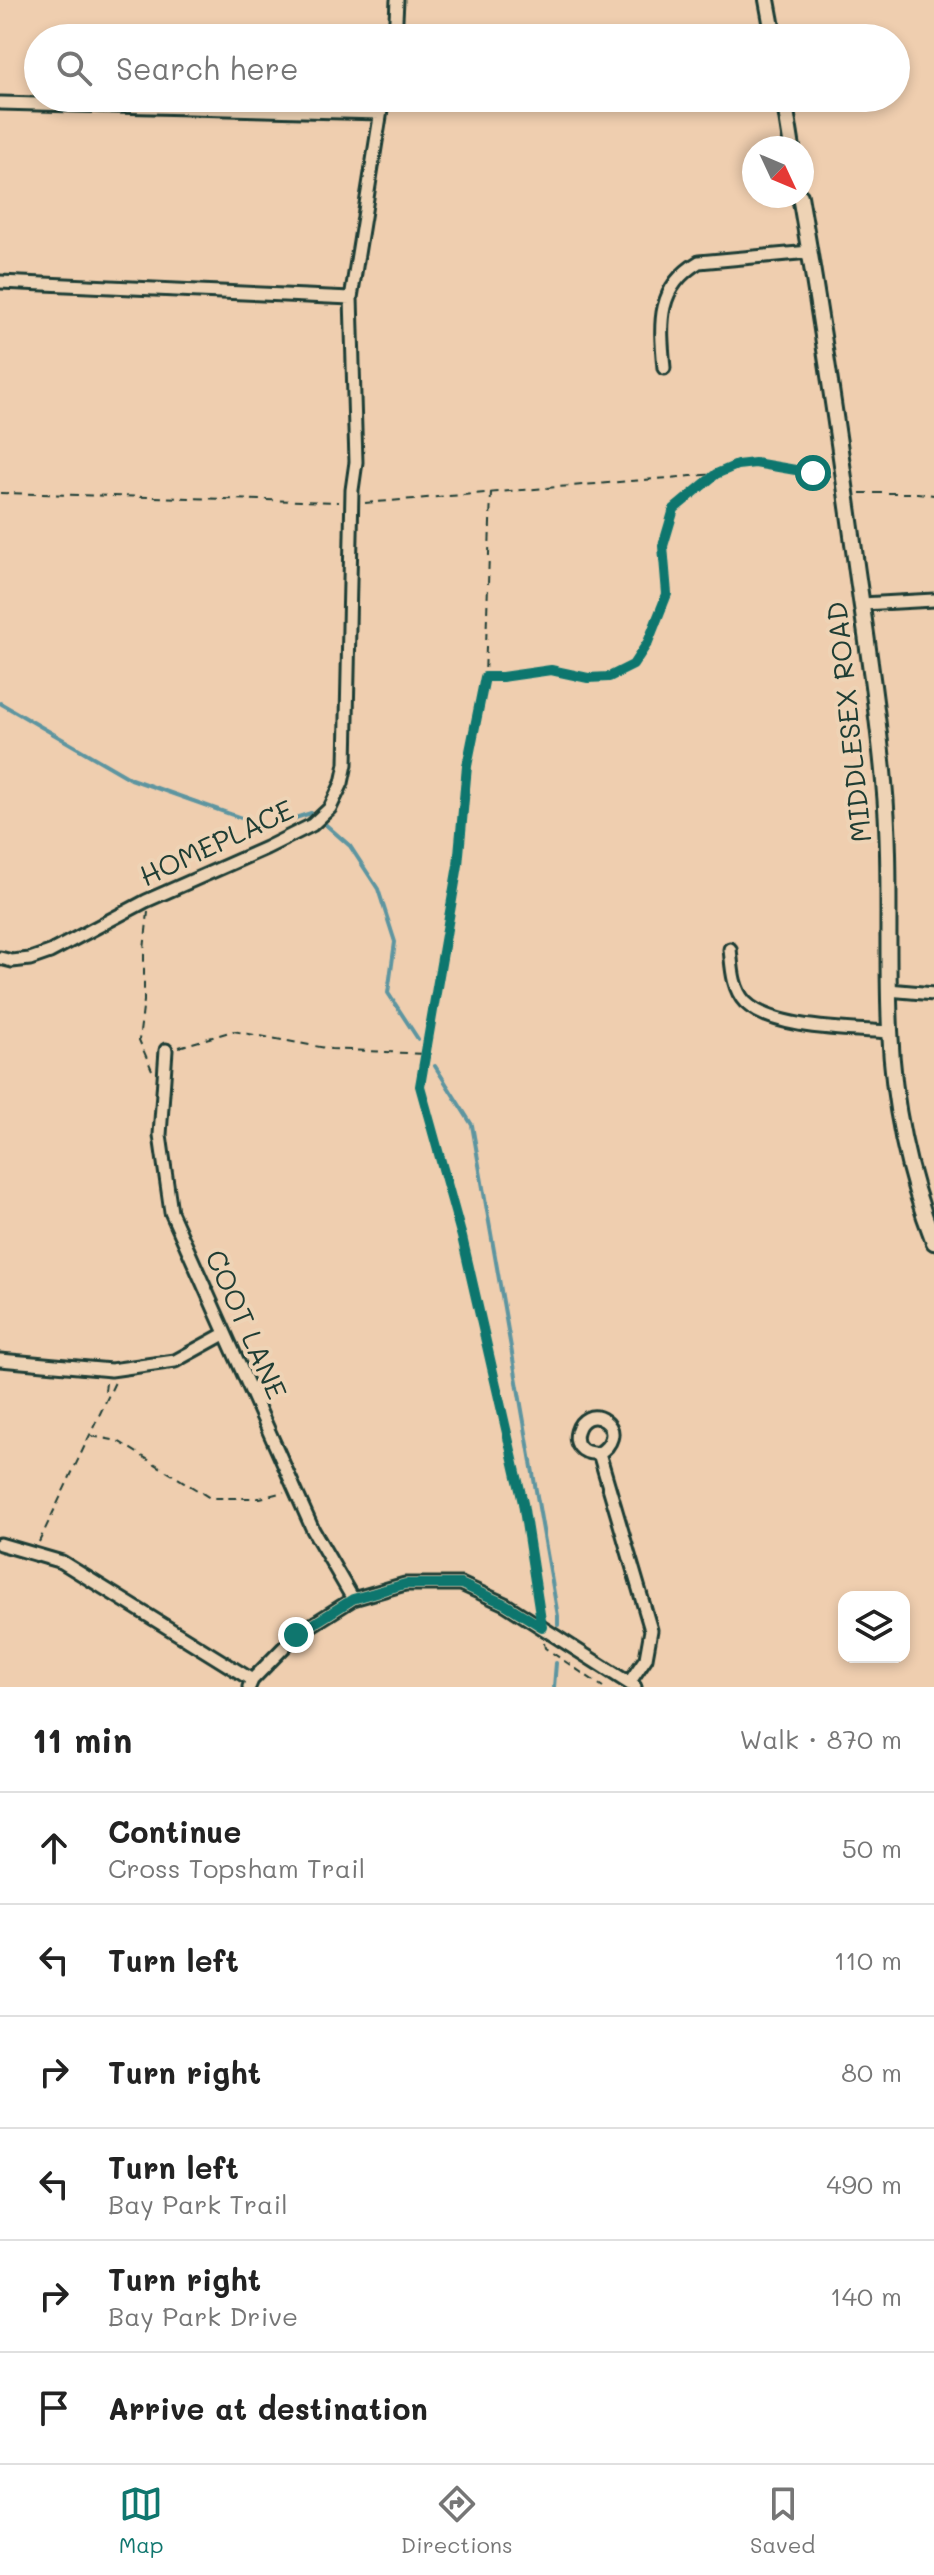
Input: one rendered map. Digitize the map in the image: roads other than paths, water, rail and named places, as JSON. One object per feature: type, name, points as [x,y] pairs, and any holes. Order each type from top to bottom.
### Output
[{"type":"main road","points":[[767,0],[771,24]]},
{"type":"main road","points":[[786,112],[790,136]]},
{"type":"main road","name":"MIDDLESEX ROAD","points":[[802,208],[846,487],[884,783],[889,879],[890,1032],[906,1152],[920,1208],[934,1242]]},
{"type":"street","points":[[396,24],[397,0]]},
{"type":"street","points":[[0,103],[24,104]]},
{"type":"street","points":[[342,112],[380,113]]},
{"type":"street","name":"HOMEPLACE","points":[[0,958],[12,961],[30,959],[50,952],[150,899],[312,825],[330,808],[342,783],[346,764],[352,490],[356,462],[351,298],[380,113]]},
{"type":"street","points":[[664,368],[662,309],[672,285],[684,270],[699,262],[810,252]]},
{"type":"street","points":[[0,282],[351,298]]},
{"type":"street","points":[[862,604],[934,600]]},
{"type":"street","points":[[730,949],[733,979],[740,995],[746,1003],[768,1016],[890,1032]]},
{"type":"street","points":[[888,990],[934,994]]},
{"type":"street","name":"COOT LANE","points":[[166,1050],[160,1135],[171,1212],[313,1530],[353,1599]]},
{"type":"street","points":[[0,1360],[116,1370],[175,1361],[224,1334]]},
{"type":"street","points":[[0,1544],[62,1562],[250,1683],[296,1635],[353,1599],[405,1584],[461,1584],[505,1604],[632,1685],[646,1658],[651,1630],[599,1453]]},
{"type":"waterway","points":[[0,703],[131,779],[267,827],[311,813]]},
{"type":"waterway","points":[[325,824],[350,846],[378,889],[395,942],[388,993],[418,1039]]},
{"type":"waterway","points":[[435,1066],[472,1125],[558,1625]]},
{"type":"waterway","points":[[554,1687],[556,1663]]}]
